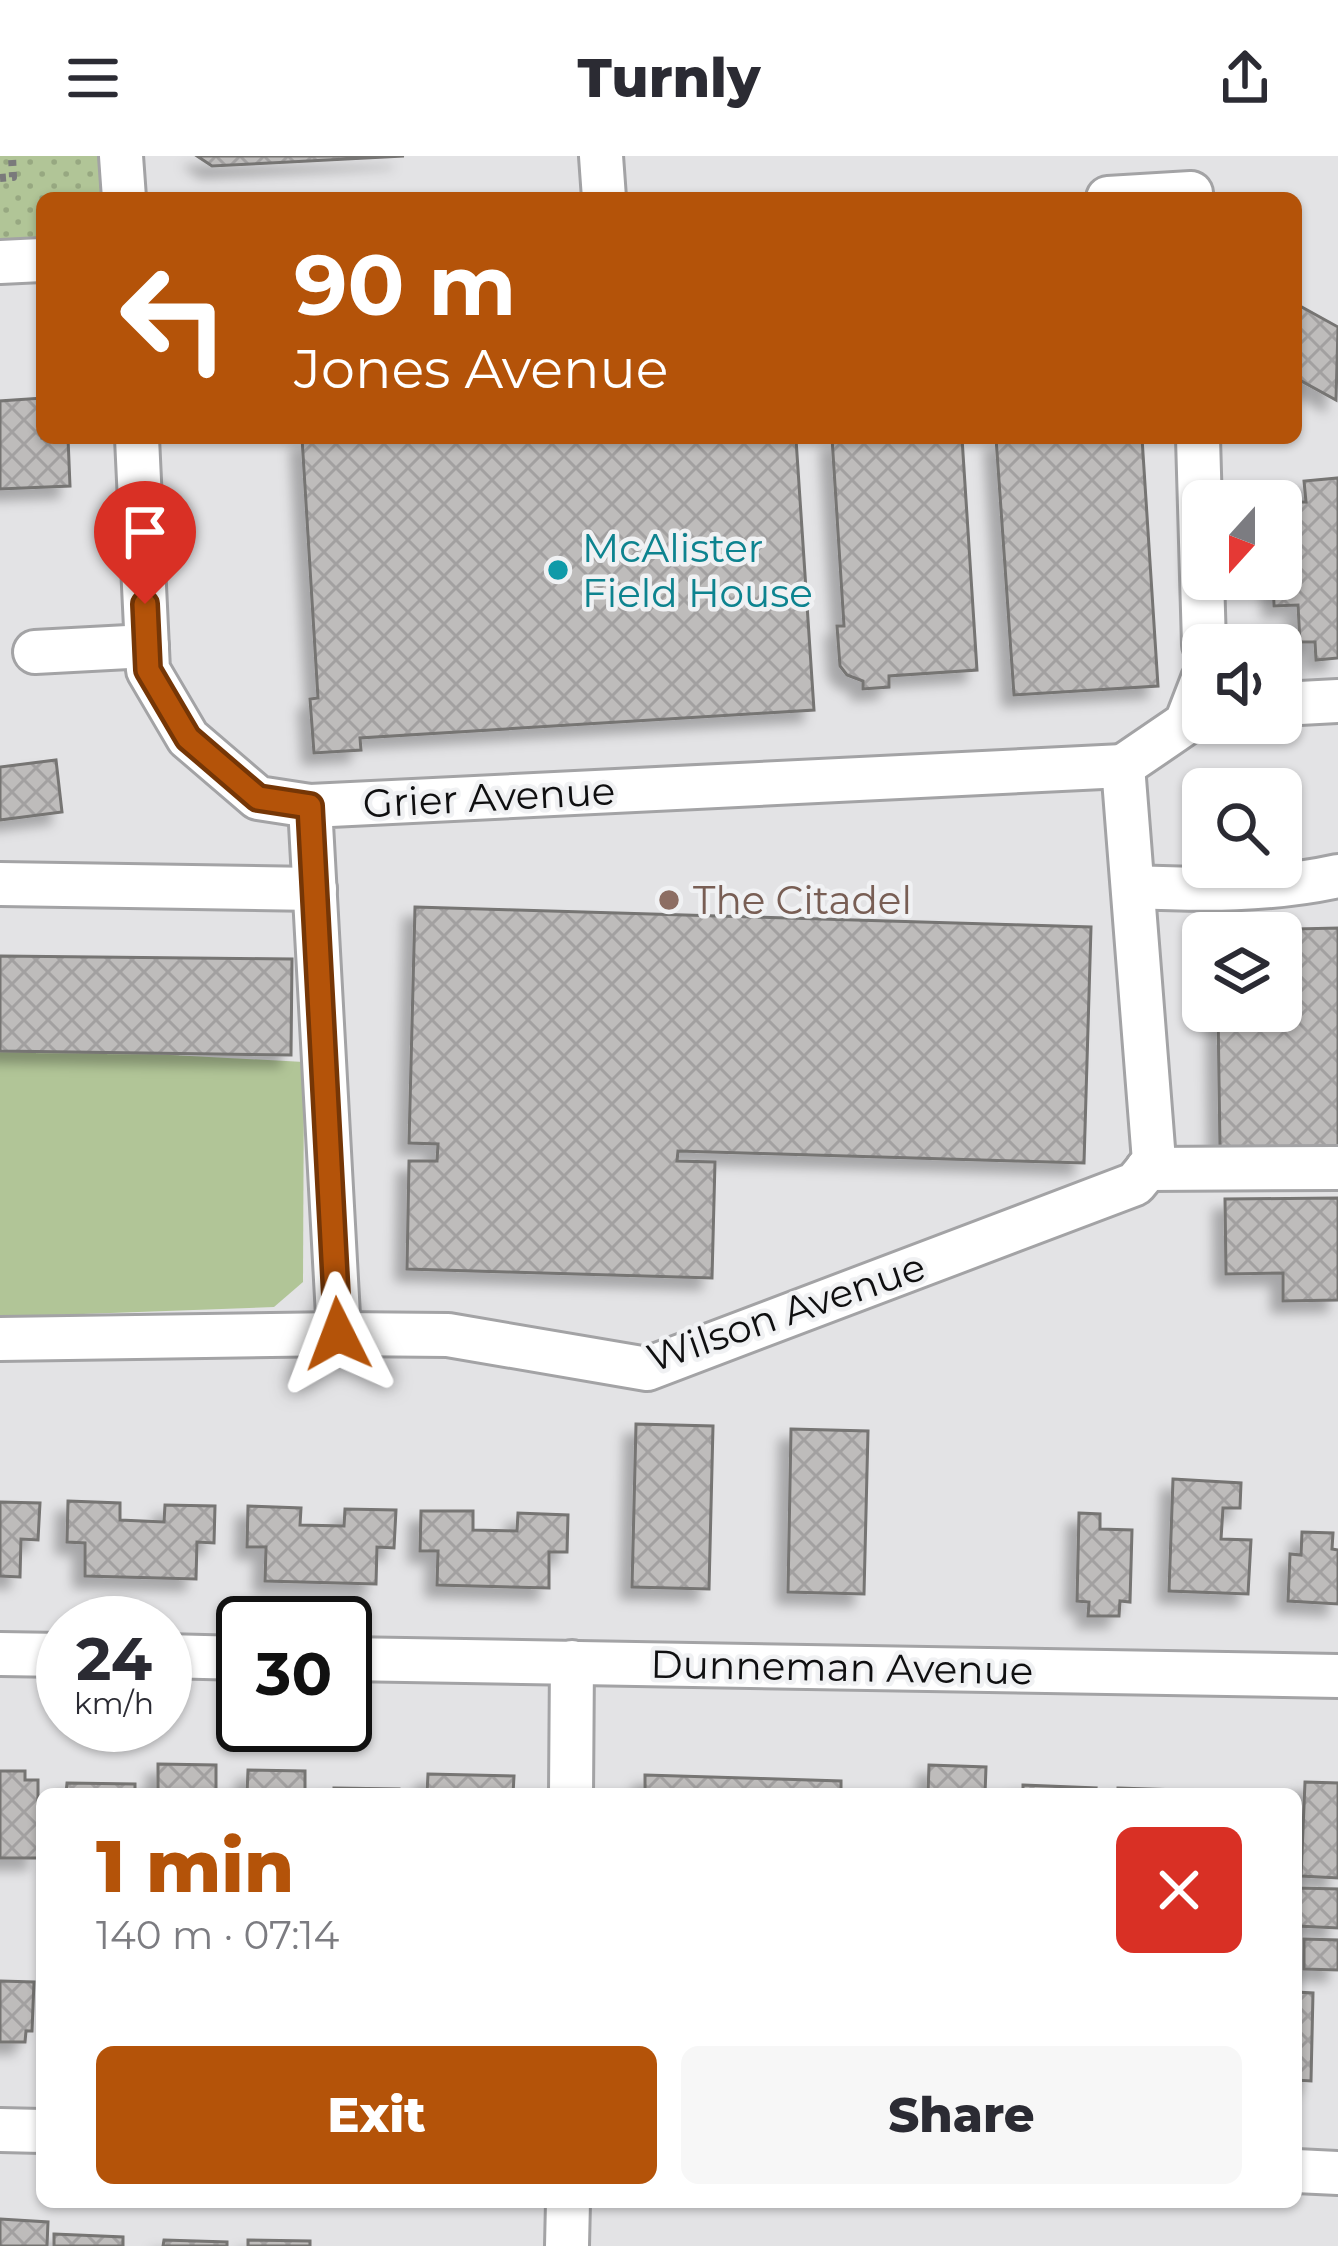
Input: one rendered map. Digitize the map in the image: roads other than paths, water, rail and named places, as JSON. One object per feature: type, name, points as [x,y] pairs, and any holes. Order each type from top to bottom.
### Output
[{"type":"street","points":[[121,156],[124,192]]},
{"type":"street","points":[[601,156],[604,192]]},
{"type":"street","points":[[1140,192],[1192,182]]},
{"type":"street","points":[[0,262],[36,260]]},
{"type":"street","points":[[137,444],[148,670],[188,738],[258,798],[310,806]]},
{"type":"street","points":[[1198,444],[1203,624]]},
{"type":"street","points":[[35,652],[147,646]]},
{"type":"street","points":[[1302,703],[1338,701]]},
{"type":"street","points":[[1147,1168],[1154,1161],[1124,766],[1182,726]]},
{"type":"street","name":"Grier Avenue","points":[[338,1334],[310,806],[1124,766]]},
{"type":"street","points":[[1132,887],[1295,886],[1338,876]]},
{"type":"street","points":[[0,884],[315,889]]},
{"type":"street","points":[[1147,1168],[1338,1168]]},
{"type":"street","name":"Wilson Avenue","points":[[0,1339],[448,1335],[647,1369],[1135,1184],[1147,1168]]},
{"type":"street","points":[[0,1654],[36,1655]]},
{"type":"street","name":"Dunneman Avenue","points":[[372,1659],[1338,1676]]},
{"type":"street","points":[[571,1788],[572,1663]]},
{"type":"street","points":[[0,2130],[36,2131]]},
{"type":"street","points":[[1302,2171],[1338,2173]]},
{"type":"street","points":[[567,2246],[568,2208]]},
{"type":"place","name":"McAlister Field House","points":[[558,570]]},
{"type":"place","name":"The Citadel","points":[[669,900]]}]
